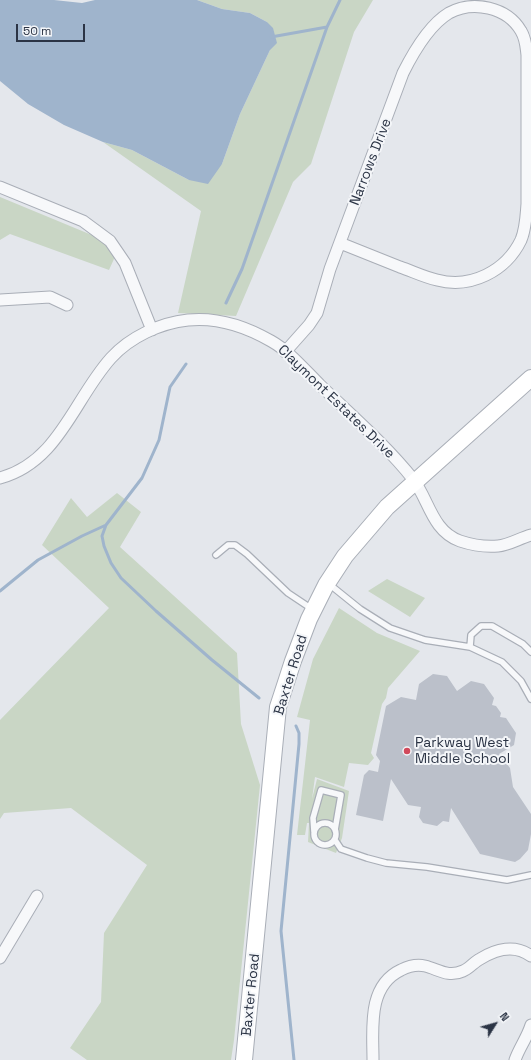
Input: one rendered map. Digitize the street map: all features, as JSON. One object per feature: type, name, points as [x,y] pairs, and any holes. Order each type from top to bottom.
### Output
[{"type":"main road","name":"Baxter Road","points":[[244,1060],[278,707],[293,661],[314,610],[327,583],[345,556],[387,507],[414,481],[531,378]]},
{"type":"street","name":"Narrows Drive","points":[[286,352],[309,325],[317,313],[330,269],[411,57],[438,22],[449,13],[467,6],[475,5],[488,7],[500,12],[516,23],[522,32],[527,55],[527,204],[525,227],[521,240],[514,252],[496,270],[484,277],[457,282],[438,281],[340,243]]},
{"type":"street","points":[[0,187],[83,221],[110,241],[125,263],[152,330]]},
{"type":"street","points":[[0,300],[50,297],[67,305]]},
{"type":"street","name":"Claymont Estates Drive","points":[[0,478],[23,468],[49,448],[112,358],[134,340],[152,330],[177,322],[208,319],[226,322],[260,335],[273,342],[286,352],[400,464],[414,481],[436,522],[445,532],[459,541],[480,546],[499,546],[531,535]]},
{"type":"street","points":[[0,958],[37,896]]},
{"type":"street","points":[[373,1060],[373,1014],[379,993],[390,977],[413,965],[425,966],[448,974],[464,971],[480,959],[498,949],[516,949],[524,951],[531,956]]},
{"type":"street","points":[[515,1060],[521,1044],[529,1038],[531,1025]]},
{"type":"lane","points":[[216,555],[228,545],[235,545],[248,554],[288,593],[314,610]]},
{"type":"lane","points":[[327,583],[360,609],[390,628],[425,640],[470,647],[502,662],[521,681],[531,699]]},
{"type":"lane","points":[[470,647],[471,636],[481,626],[492,626],[523,644],[531,652]]},
{"type":"lane","points":[[321,790],[341,795],[335,830],[335,840],[329,845],[322,845],[316,841],[313,818],[321,790]]},
{"type":"lane","points":[[314,832],[316,827],[325,823],[331,825],[335,830]]},
{"type":"lane","points":[[335,840],[341,849],[386,863],[427,867],[507,880],[531,875]]},
{"type":"green space","points":[[197,0],[373,0],[354,32],[311,164],[293,182],[236,316],[178,313],[201,211],[103,142],[132,150],[189,180],[222,164],[240,114],[270,50],[267,22],[250,13],[222,9]]},
{"type":"green space","points":[[0,197],[99,238],[118,250],[109,270],[10,234],[0,240]]},
{"type":"green space","points":[[117,493],[141,512],[120,547],[237,653],[241,724],[260,785],[231,1060],[87,1060],[70,1048],[101,1002],[104,933],[147,865],[71,808],[4,813],[0,819],[0,720],[109,608],[42,545],[71,498],[87,517]]},
{"type":"green space","points":[[387,579],[425,598],[410,617],[368,591]]},
{"type":"green space","points":[[339,608],[377,633],[420,651],[388,688],[386,698],[382,704],[371,753],[374,758],[368,765],[349,763],[344,787],[315,777],[312,799],[317,779],[349,791],[342,838],[336,853],[308,842],[309,823],[307,823],[305,835],[297,835],[310,720],[297,717],[313,659]]},
{"type":"water","points":[[0,0],[54,0],[82,3],[95,0],[197,0],[222,9],[250,13],[267,22],[273,28],[277,43],[270,50],[240,114],[222,164],[208,184],[189,180],[132,150],[103,142],[64,125],[28,104],[0,81]]},
{"type":"building","name":"Parkway West Middle School","points":[[433,674],[447,676],[457,691],[471,681],[484,684],[494,698],[492,705],[496,706],[501,713],[500,717],[506,718],[516,733],[514,745],[499,754],[510,768],[513,787],[531,814],[531,834],[528,850],[515,862],[480,854],[451,808],[449,822],[443,821],[437,826],[423,823],[419,817],[421,807],[408,805],[391,779],[383,821],[356,815],[364,775],[369,770],[378,772],[380,761],[376,755],[386,706],[401,697],[416,700],[419,684]]},
{"type":"waterway","points":[[271,37],[327,27],[340,0]]},
{"type":"waterway","points":[[226,303],[242,269],[327,27]]},
{"type":"waterway","points":[[186,364],[170,387],[159,440],[142,478],[106,525],[102,536],[104,546],[111,563],[121,578],[212,660],[259,698]]},
{"type":"waterway","points":[[0,591],[38,560],[82,536],[106,525]]},
{"type":"waterway","points":[[294,1060],[281,931],[299,744],[299,733],[296,726]]},
{"type":"place","name":"Parkway West Middle School","points":[[407,751]]}]
